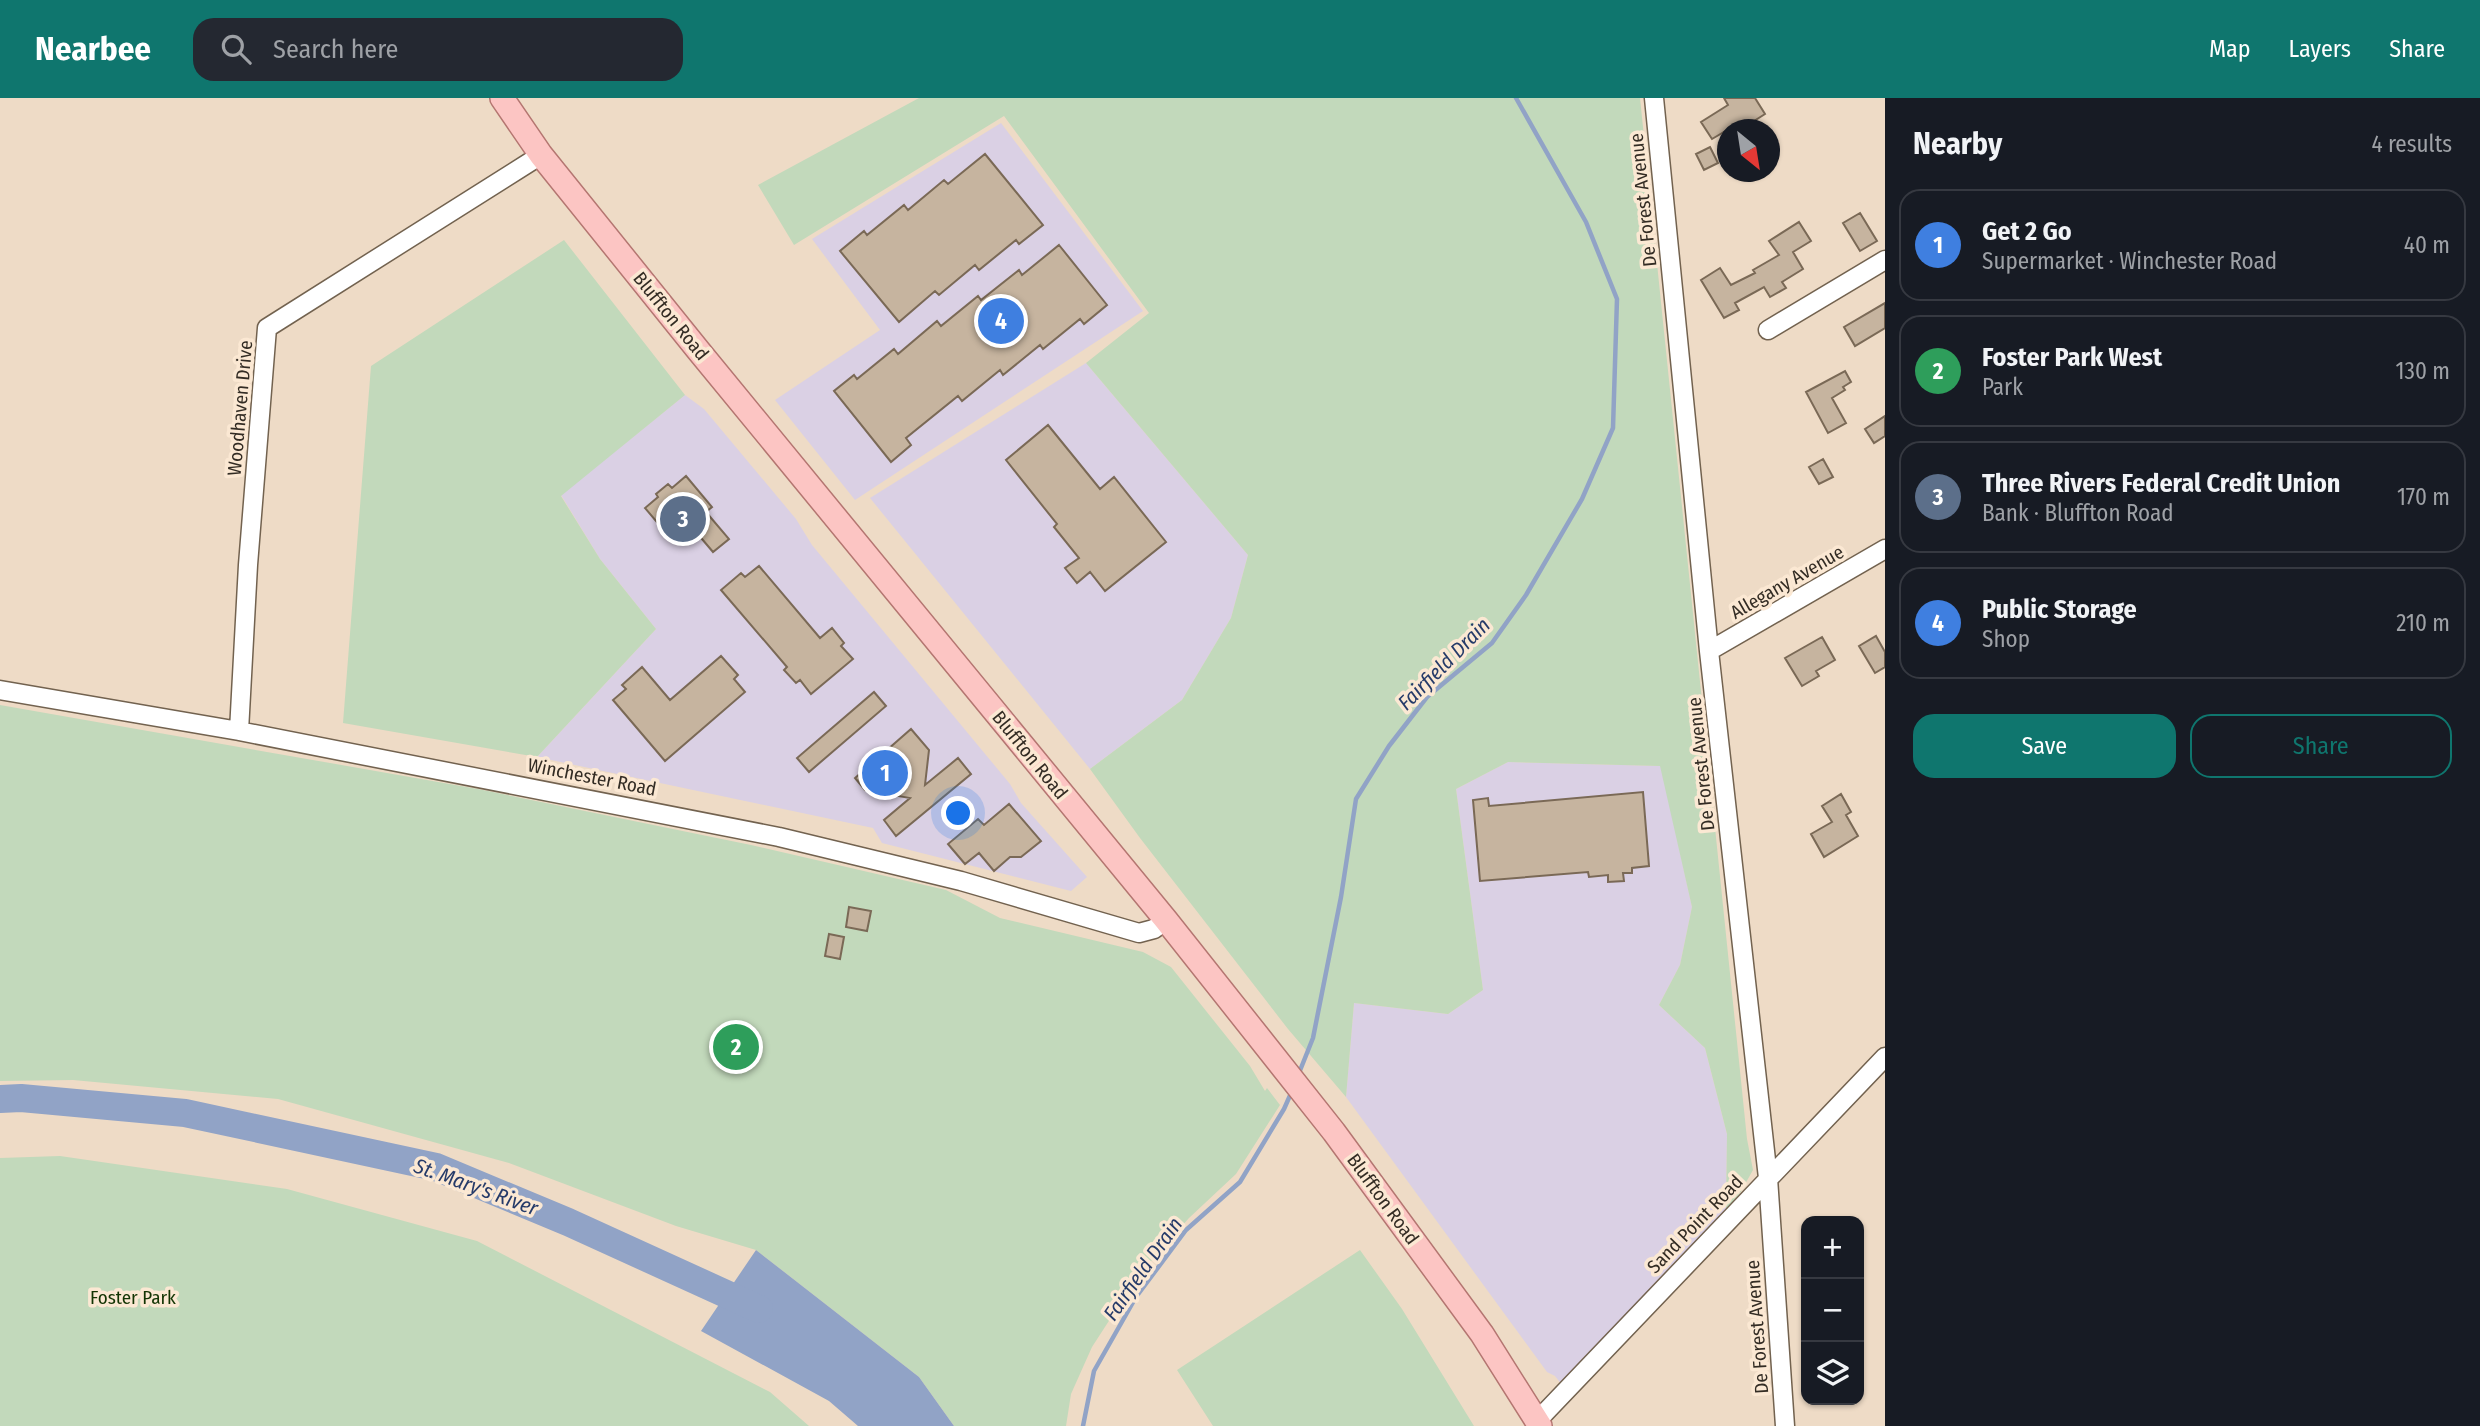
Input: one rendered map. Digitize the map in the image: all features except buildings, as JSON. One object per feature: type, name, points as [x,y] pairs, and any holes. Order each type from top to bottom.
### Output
[{"type":"main road","name":"Bluffton Road","points":[[502,98],[541,155],[698,350],[1166,920],[1335,1132],[1482,1334],[1539,1423]]},
{"type":"street","name":"De Forest Avenue","points":[[1657,100],[1709,651],[1768,1178],[1785,1426]]},
{"type":"street","name":"Woodhaven Drive","points":[[239,731],[248,565],[267,328],[541,155]]},
{"type":"street","points":[[1768,330],[1885,260]]},
{"type":"street","name":"Allegany Avenue","points":[[1709,651],[1885,549]]},
{"type":"street","name":"Winchester Road","points":[[0,690],[239,731],[779,836],[961,881],[1139,933],[1154,929],[1166,920]]},
{"type":"street","name":"Sand Point Road","points":[[1539,1423],[1885,1057]]},
{"type":"shaded area","points":[[1001,123],[1143,311],[855,500],[775,400],[880,330],[812,239]]},
{"type":"shaded area","points":[[1086,363],[1248,555],[1231,618],[1182,700],[1090,769],[870,498]]},
{"type":"shaded area","points":[[685,395],[704,409],[796,519],[812,545],[1010,784],[1021,803],[1087,877],[1071,891],[882,843],[873,828],[537,757],[656,629],[600,559],[561,495]]},
{"type":"shaded area","points":[[1508,762],[1661,766],[1692,907],[1680,965],[1659,1005],[1705,1048],[1727,1134],[1726,1210],[1562,1385],[1555,1376],[1547,1372],[1346,1097],[1354,1003],[1448,1014],[1483,990],[1456,789]]},
{"type":"green space","points":[[919,98],[1640,98],[1747,1139],[1753,1170],[1726,1210],[1727,1134],[1705,1048],[1659,1005],[1680,965],[1692,907],[1660,766],[1508,762],[1456,789],[1483,990],[1448,1014],[1354,1003],[1346,1097],[1288,1029],[1140,838],[1090,769],[1182,700],[1231,618],[1248,555],[1086,363],[1149,313],[1004,116],[794,245],[758,185]]},
{"type":"green space","points":[[564,240],[685,395],[561,496],[600,559],[656,629],[537,757],[343,723],[371,366]]},
{"type":"green space","points":[[0,705],[478,789],[751,845],[946,890],[1000,918],[1143,952],[1171,967],[1250,1066],[1265,1091],[1267,1088],[1280,1105],[1236,1174],[1189,1218],[1138,1276],[1092,1347],[1071,1394],[1066,1426],[954,1426],[919,1377],[756,1250],[676,1226],[509,1163],[278,1099],[73,1080],[0,1081]]},
{"type":"green space","name":"Foster Park","points":[[60,1156],[287,1189],[477,1241],[770,1392],[809,1426],[0,1426],[0,1158]]},
{"type":"green space","points":[[1360,1250],[1402,1309],[1474,1426],[1213,1426],[1177,1370]]},
{"type":"water","points":[[756,1250],[919,1377],[954,1426],[858,1426],[829,1401],[701,1331]]},
{"type":"waterway","name":"Fairfield Drain","points":[[1299,1073],[1313,1038],[1341,897],[1356,799],[1389,746],[1427,697],[1492,643],[1526,595],[1582,499],[1613,428],[1617,299],[1586,222],[1516,98]]},
{"type":"waterway","name":"Fairfield Drain","points":[[1083,1426],[1094,1371],[1136,1297],[1186,1230],[1240,1182],[1292,1091]]},
{"type":"waterway","name":"St. Mary's River","points":[[0,1099],[21,1098],[185,1113],[436,1167],[568,1222],[759,1309]]},
{"type":"place","name":"Public Storage","points":[[1001,321]]},
{"type":"place","name":"Three Rivers Federal Credit Union","points":[[683,519]]},
{"type":"place","name":"Get 2 Go","points":[[885,773]]},
{"type":"place","name":"Foster Park West","points":[[736,1047]]}]
